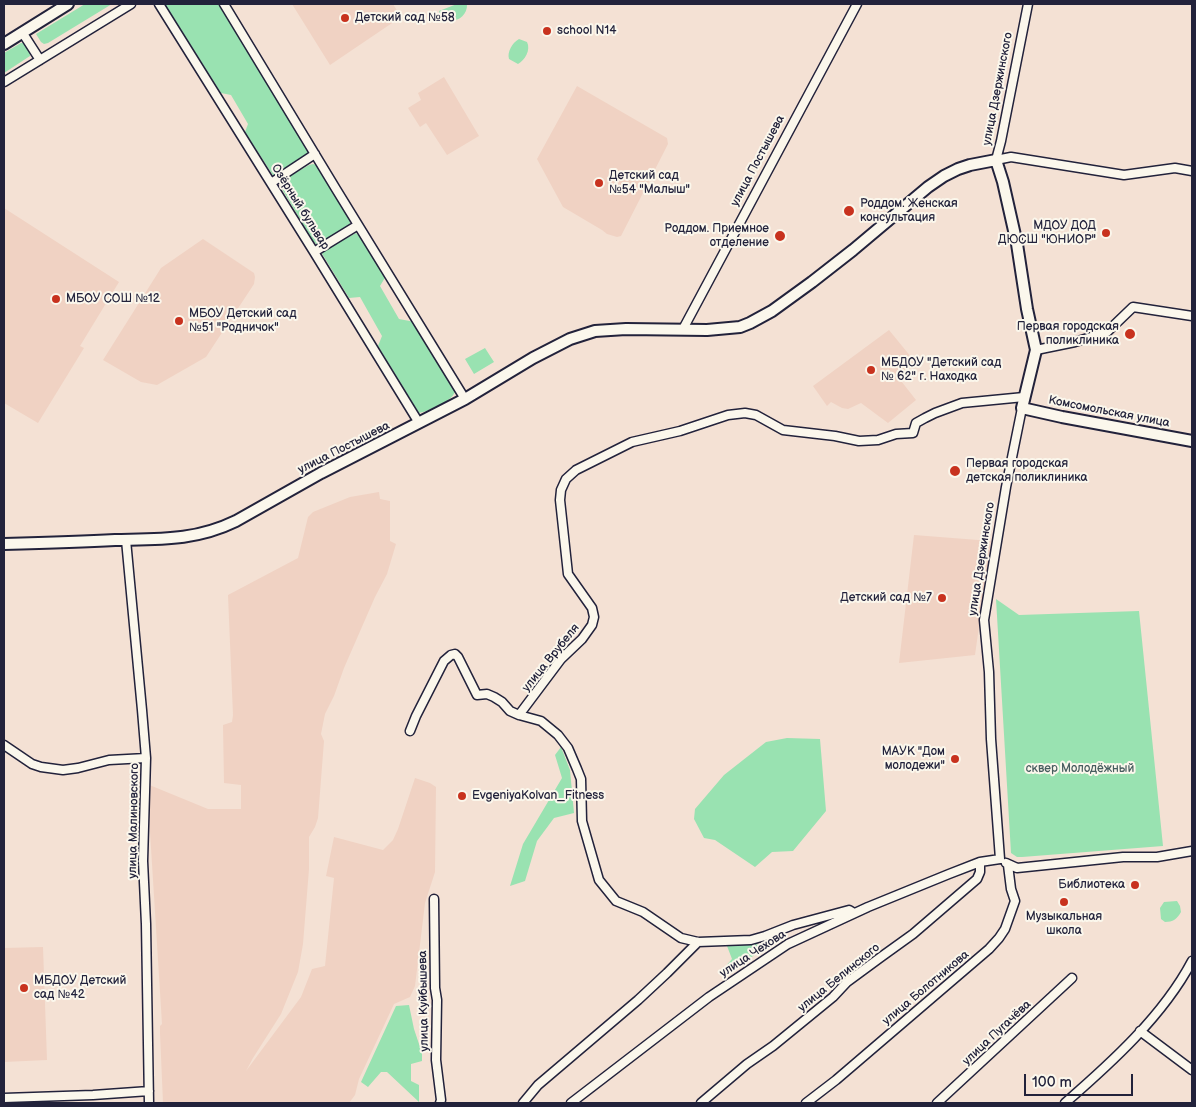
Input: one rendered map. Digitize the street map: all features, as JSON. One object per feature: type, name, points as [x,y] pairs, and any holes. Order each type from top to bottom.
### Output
[{"type":"main road","points":[[4,44],[68,4]]},
{"type":"main road","name":"улица Постышева","points":[[4,544],[176,538],[222,528],[321,473],[465,399],[552,348],[582,334],[595,331],[626,329],[683,330],[726,328],[750,323],[772,311],[812,282],[944,176],[970,164],[996,160]]},
{"type":"main road","name":"улица Дзержинского","points":[[996,160],[1017,244],[1027,309],[1036,350],[1023,402]]},
{"type":"main road","name":"Комсомольская улица","points":[[1023,402],[1062,417],[1192,441]]},
{"type":"street","points":[[4,82],[131,4]]},
{"type":"street","name":"Озёрный бульвар","points":[[159,4],[419,423]]},
{"type":"street","points":[[224,4],[465,399]]},
{"type":"street","name":"улица Постышева","points":[[683,330],[856,4]]},
{"type":"street","name":"улица Дзержинского","points":[[996,160],[1028,4]]},
{"type":"street","points":[[22,32],[40,60]]},
{"type":"street","points":[[271,183],[315,154]]},
{"type":"street","points":[[996,160],[1011,156],[1124,175],[1175,168],[1192,171]]},
{"type":"street","points":[[314,252],[358,225]]},
{"type":"street","points":[[1036,350],[1075,342],[1107,332],[1133,307],[1192,316]]},
{"type":"street","name":"улица Дзержинского","points":[[1000,859],[984,620],[1006,487],[1023,402]]},
{"type":"street","name":"улица Врубеля","points":[[519,715],[561,659],[582,639],[592,625],[594,618],[592,608],[568,574],[560,500],[561,490],[566,478],[576,470],[632,442],[680,431],[728,415],[745,413],[756,415],[783,430],[835,436],[859,441],[878,440],[896,434],[912,433],[916,423],[935,413],[962,403],[1023,402]]},
{"type":"street","name":"улица Малиновского","points":[[126,540],[146,758],[143,861],[150,1103]]},
{"type":"street","points":[[410,731],[444,662],[451,655],[455,654],[477,695],[487,694],[494,697],[502,702],[510,711],[541,721],[558,735],[568,748],[581,779],[582,821],[599,880],[616,901],[643,912],[681,938],[698,942],[751,940],[816,918],[849,910],[854,913]]},
{"type":"street","points":[[4,745],[32,764],[63,770],[109,760],[146,758]]},
{"type":"street","points":[[1000,859],[1017,868],[1123,857],[1157,857],[1192,851]]},
{"type":"street","name":"улица Чехова","points":[[571,1103],[709,997],[788,944],[854,913],[949,874],[980,862],[1000,859]]},
{"type":"street","name":"улица Белинского","points":[[701,1103],[747,1064],[773,1046],[826,1003],[847,982],[914,934],[977,879],[980,872],[980,862]]},
{"type":"street","name":"улица Болотникова","points":[[806,1103],[836,1080],[989,949],[999,938],[1005,929],[1015,900],[1011,889],[1008,864]]},
{"type":"street","name":"улица Куйбышева","points":[[434,899],[435,988],[437,1000],[436,1060],[440,1103]]},
{"type":"street","points":[[523,1103],[538,1085],[638,1000],[698,942]]},
{"type":"street","points":[[1065,1103],[1103,1069],[1140,1031],[1168,999],[1192,961]]},
{"type":"street","name":"улица Пугачёва","points":[[937,1103],[1072,978]]},
{"type":"street","points":[[1140,1031],[1192,1070]]},
{"type":"street","points":[[4,1098],[149,1091]]},
{"type":"shaded area","points":[[292,4],[393,4],[401,17],[330,65]]},
{"type":"shaded area","points":[[444,77],[479,136],[447,155],[426,123],[420,127],[408,108],[421,100],[418,93]]},
{"type":"shaded area","name":"Детский сад №54 \"Малыш\"","points":[[577,86],[667,138],[668,144],[621,236],[617,237],[607,234],[563,207],[537,159]]},
{"type":"shaded area","name":"МБОУ СОШ №12","points":[[4,208],[119,282],[80,346],[84,348],[38,423],[4,403]]},
{"type":"shaded area","name":"МБОУ Детский сад №51 \"Родничок\"","points":[[203,239],[254,273],[255,277],[254,284],[206,357],[157,385],[141,382],[103,360],[161,268]]},
{"type":"shaded area","name":"МБДОУ \"Детский сад № 62\" г. Находка","points":[[889,330],[916,363],[898,377],[916,400],[888,423],[861,403],[848,409],[831,402],[827,406],[813,386]]},
{"type":"shaded area","points":[[379,492],[380,499],[390,501],[390,541],[396,544],[387,574],[375,597],[325,714],[321,734],[324,741],[318,818],[309,837],[309,869],[303,944],[298,972],[281,1014],[246,1071],[301,997],[312,969],[325,966],[334,878],[326,876],[334,837],[383,850],[393,840],[398,829],[415,778],[436,787],[435,872],[425,903],[415,986],[410,997],[394,1004],[359,1079],[355,1095],[349,1103],[163,1103],[160,1033],[160,1026],[162,1024],[147,784],[208,809],[241,809],[241,785],[224,783],[223,725],[232,722],[233,715],[228,595],[298,558],[308,517],[313,512],[350,497]]},
{"type":"shaded area","points":[[914,535],[991,541],[975,655],[899,663]]},
{"type":"shaded area","name":"МБДОУ Детский сад №42","points":[[43,947],[47,1060],[4,1062],[4,948]]},
{"type":"green space","points":[[85,4],[112,4],[48,43],[44,44],[41,42],[36,34]]},
{"type":"green space","points":[[165,4],[218,4],[310,153],[274,177],[245,132],[248,124],[231,95],[221,93]]},
{"type":"green space","points":[[457,4],[467,4],[464,15],[455,20],[450,21],[446,19],[439,11]]},
{"type":"green space","points":[[519,39],[527,42],[528,51],[523,60],[518,64],[509,59],[509,53],[514,43]]},
{"type":"green space","points":[[21,43],[28,47],[30,56],[4,73],[4,53]]},
{"type":"green space","points":[[313,164],[317,165],[350,219],[350,226],[347,229],[320,245],[313,241],[282,189],[281,184],[283,180]]},
{"type":"green space","points":[[356,233],[386,276],[380,286],[399,319],[415,322],[455,392],[444,403],[434,408],[419,413],[378,346],[382,336],[360,297],[349,298],[321,252]]},
{"type":"green space","points":[[485,348],[494,362],[474,374],[465,359]]},
{"type":"green space","name":"сквер Молодёжный","points":[[996,599],[1019,615],[1139,611],[1163,846],[1022,857],[1017,857],[1011,853]]},
{"type":"green space","points":[[787,738],[820,739],[826,811],[793,851],[772,852],[755,867],[715,840],[704,838],[694,819],[695,809],[724,775],[766,742]]},
{"type":"green space","points":[[561,747],[570,770],[574,813],[554,818],[537,841],[525,881],[510,886],[523,844],[562,778],[555,755]]},
{"type":"green space","points":[[1177,901],[1181,912],[1174,920],[1165,922],[1161,919],[1160,908],[1164,902]]},
{"type":"green space","points":[[748,943],[767,946],[732,971],[725,967],[732,959],[727,946]]},
{"type":"green space","points":[[409,1005],[422,1053],[422,1061],[411,1064],[411,1081],[419,1085],[419,1102],[387,1072],[381,1072],[368,1087],[361,1082],[396,1006]]},
{"type":"place","name":"Детский сад №58","points":[[345,18]]},
{"type":"place","name":"school N14","points":[[547,31]]},
{"type":"place","name":"Детский сад №54 \"Малыш\"","points":[[599,183]]},
{"type":"place","name":"Роддом. Женская консультация","points":[[849,211]]},
{"type":"place","name":"МДОУ ДОД ДЮСШ \"ЮНИОР\"","points":[[1106,233]]},
{"type":"place","name":"Роддом. Приемное отделение","points":[[780,236]]},
{"type":"place","name":"МБОУ СОШ №12","points":[[56,299]]},
{"type":"place","name":"МБОУ Детский сад №51 \"Родничок\"","points":[[179,321]]},
{"type":"place","name":"Первая городская поликлиника","points":[[1130,334]]},
{"type":"place","name":"МБДОУ \"Детский сад № 62\" г. Находка","points":[[871,370]]},
{"type":"place","name":"Первая городская детская поликлиника","points":[[955,471]]},
{"type":"place","name":"Детский сад №7","points":[[942,598]]},
{"type":"place","name":"МАУК \"Дом молодежи\"","points":[[955,759]]},
{"type":"place","name":"EvgeniyaKolvan_Fitness","points":[[462,796]]},
{"type":"place","name":"Библиотека","points":[[1135,885]]},
{"type":"place","name":"Музыкальная школа","points":[[1064,902]]},
{"type":"place","name":"МБДОУ Детский сад №42","points":[[24,988]]}]
